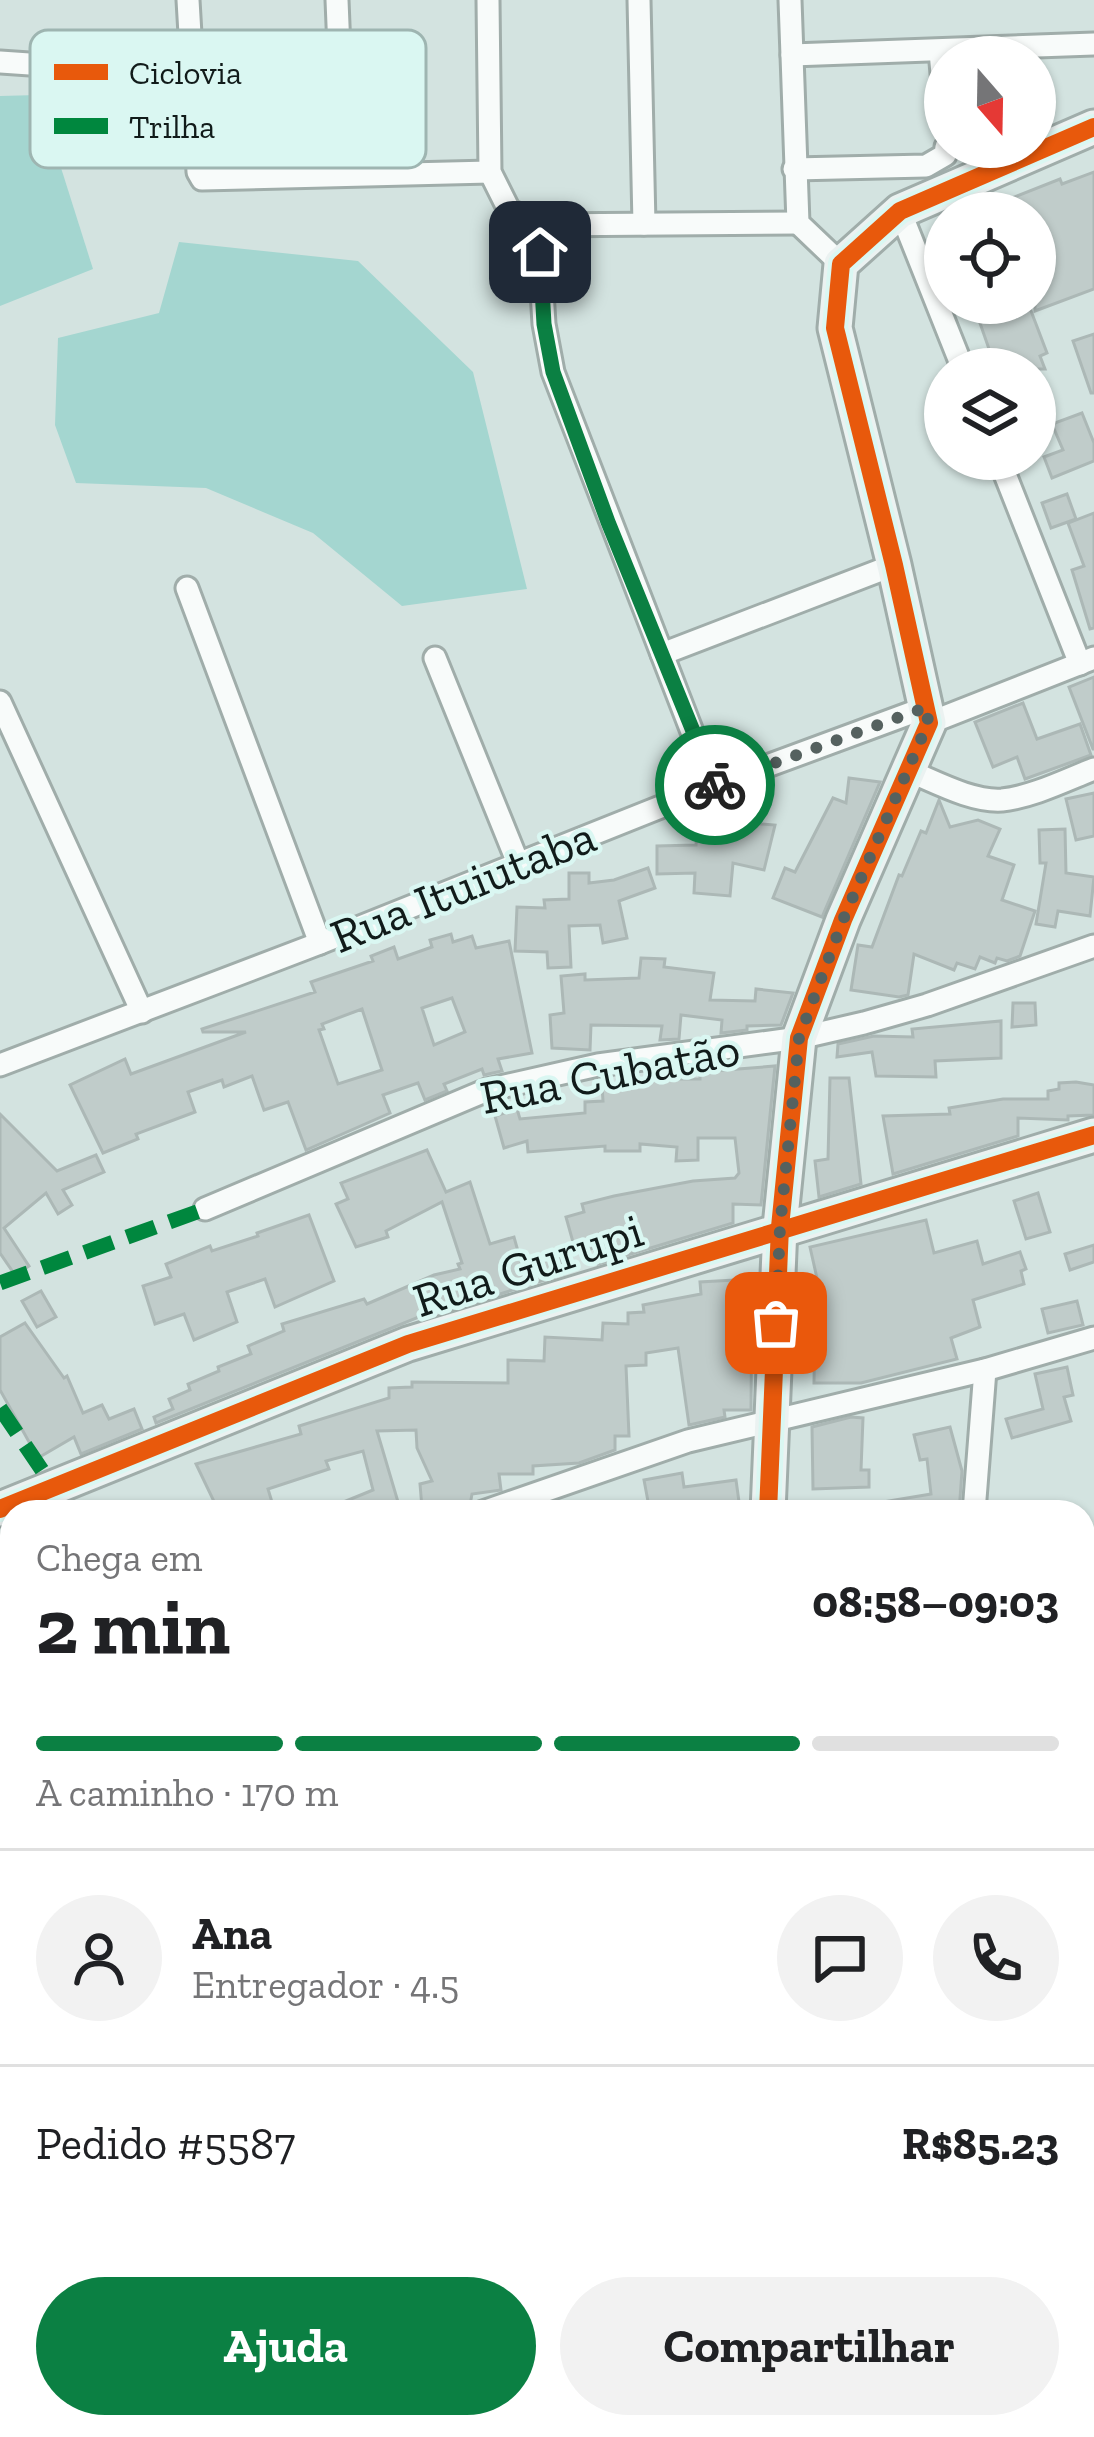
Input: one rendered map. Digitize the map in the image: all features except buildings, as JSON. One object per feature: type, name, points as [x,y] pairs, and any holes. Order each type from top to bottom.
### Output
[{"type":"street","points":[[188,0],[189,30]]},
{"type":"street","points":[[337,0],[338,30]]},
{"type":"street","points":[[488,0],[490,172],[509,210],[538,225],[798,223]]},
{"type":"street","points":[[639,0],[644,224]]},
{"type":"street","points":[[790,0],[798,223],[841,265]]},
{"type":"street","points":[[1056,46],[1094,44]]},
{"type":"street","points":[[792,55],[924,51]]},
{"type":"street","points":[[0,62],[30,64]]},
{"type":"street","points":[[769,1500],[780,1227],[799,1038],[928,715],[835,328],[841,265],[900,212],[1094,127]]},
{"type":"street","points":[[794,169],[924,166]]},
{"type":"street","points":[[198,168],[206,180],[490,172]]},
{"type":"street","points":[[344,168],[344,173]]},
{"type":"street","points":[[900,212],[955,348]]},
{"type":"street","points":[[538,225],[544,324],[553,372],[713,786]]},
{"type":"street","points":[[1008,480],[1087,661]]},
{"type":"street","points":[[662,654],[894,566]]},
{"type":"street","points":[[187,588],[320,943]]},
{"type":"street","points":[[435,658],[518,863]]},
{"type":"street","name":"Rua Ituiutaba","points":[[0,1065],[713,786],[1087,661]]},
{"type":"street","points":[[0,702],[142,1012]]},
{"type":"street","points":[[909,771],[963,792],[1002,800],[1094,769]]},
{"type":"street","name":"Rua Cubatão","points":[[205,1209],[487,1090],[598,1065],[799,1038],[927,1005],[1094,946]]},
{"type":"street","name":"Rua Gurupi","points":[[22,1500],[408,1344],[1094,1135]]},
{"type":"street","points":[[518,1500],[772,1418],[853,1403],[1094,1338]]},
{"type":"street","points":[[975,1500],[985,1370]]},
{"type":"shaded area","points":[[30,95],[30,168],[61,168],[93,269],[0,306],[0,96]]},
{"type":"shaded area","points":[[179,242],[358,261],[473,372],[527,589],[402,606],[313,533],[206,488],[76,483],[55,425],[58,338],[159,313]]},
{"type":"marked path","points":[[0,1283],[205,1209]]},
{"type":"marked path","points":[[0,1408],[54,1488]]},
{"type":"cycle path","points":[[769,1500],[780,1227],[799,1038],[843,920],[929,723],[835,328],[841,264],[900,211],[1094,127]]},
{"type":"cycle path","points":[[22,1500],[408,1344],[1094,1135]]},
{"type":"way so far","points":[[715,785],[927,707],[928,723],[843,920],[799,1038],[780,1227],[776,1323]]},
{"type":"route","points":[[540,252],[544,324],[553,372],[715,785]]}]
